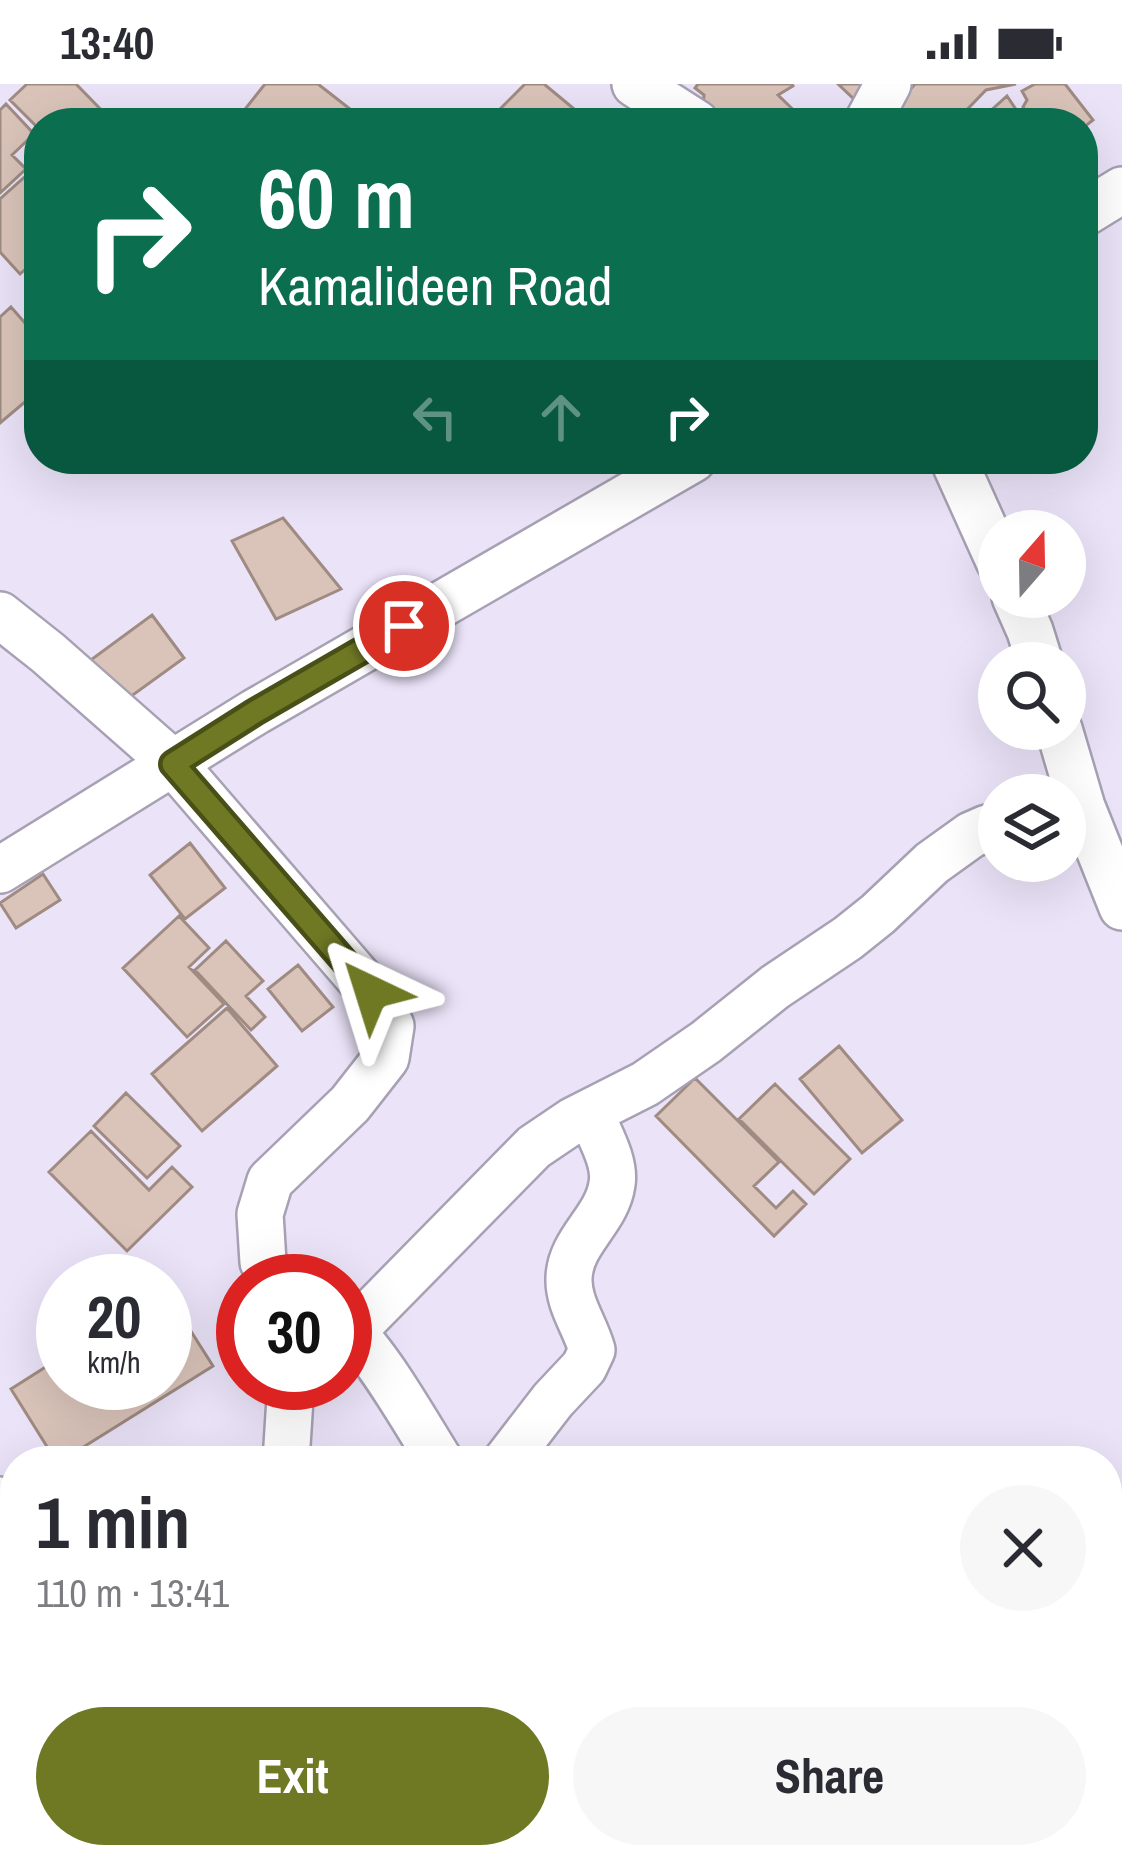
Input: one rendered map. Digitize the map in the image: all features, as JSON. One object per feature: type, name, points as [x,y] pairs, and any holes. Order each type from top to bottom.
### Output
[{"type":"street","points":[[635,84],[673,108]]},
{"type":"street","points":[[0,870],[255,712],[667,474]]},
{"type":"street","points":[[960,474],[978,514]]},
{"type":"street","points":[[8,627],[48,653],[173,764],[371,992],[391,1026],[386,1058],[350,1104],[270,1181],[260,1214],[262,1254]]},
{"type":"street","points":[[1065,750],[1118,897]]},
{"type":"street","points":[[372,1306],[534,1147],[645,1084],[706,1042],[775,987],[848,938],[932,863],[978,832]]},
{"type":"street","points":[[1086,876],[1118,897]]},
{"type":"street","points":[[518,1446],[592,1350],[571,1301],[568,1280],[572,1256],[603,1208],[612,1184],[610,1163],[590,1112]]},
{"type":"street","points":[[372,1362],[430,1446]]},
{"type":"street","points":[[287,1446],[289,1410]]},
{"type":"building","points":[[27,84],[76,84],[99,108],[24,108],[24,114],[10,100]]},
{"type":"building","points":[[265,84],[318,84],[349,108],[246,108]]},
{"type":"building","points":[[525,84],[544,84],[573,108],[501,108]]},
{"type":"building","points":[[698,84],[792,84],[778,95],[791,108],[704,108],[704,95],[695,88]]},
{"type":"building","points":[[838,84],[876,84],[858,103]]},
{"type":"building","points":[[915,84],[1016,84],[986,90],[969,108],[894,108]]},
{"type":"building","points":[[1035,84],[1065,84],[1084,108],[1024,108],[1027,100],[1022,91]]},
{"type":"building","points":[[1007,96],[1015,108],[994,108]]},
{"type":"building","points":[[6,104],[24,123],[24,144],[12,155],[24,171],[0,193],[0,110]]},
{"type":"building","points":[[24,177],[24,270],[20,274],[0,252],[0,199]]},
{"type":"building","points":[[11,307],[24,322],[24,403],[0,423],[0,317]]},
{"type":"building","points":[[283,518],[341,589],[276,619],[232,541]]},
{"type":"building","points":[[152,615],[184,658],[119,705],[88,662]]},
{"type":"building","points":[[190,843],[225,888],[185,919],[150,875]]},
{"type":"building","points":[[43,874],[60,900],[16,928],[0,903]]},
{"type":"building","points":[[179,916],[209,948],[189,967],[224,1004],[187,1037],[123,968]]},
{"type":"building","points":[[226,941],[263,981],[246,996],[265,1017],[251,1030],[195,970]]},
{"type":"building","points":[[298,965],[333,1007],[302,1031],[268,989]]},
{"type":"building","points":[[227,1008],[277,1066],[202,1131],[152,1074]]},
{"type":"building","points":[[839,1046],[902,1120],[862,1153],[800,1079]]},
{"type":"building","points":[[695,1078],[779,1162],[754,1186],[776,1208],[793,1191],[806,1204],[774,1236],[656,1116]]},
{"type":"building","points":[[775,1084],[850,1159],[814,1194],[739,1119]]},
{"type":"building","points":[[126,1093],[180,1146],[147,1178],[94,1126]]},
{"type":"building","points":[[91,1131],[149,1190],[172,1167],[192,1187],[127,1251],[49,1172]]},
{"type":"building","points":[[192,1333],[213,1366],[192,1379]]},
{"type":"building","points":[[36,1373],[36,1410],[143,1410],[85,1446],[47,1446],[11,1389]]},
{"type":"route","points":[[371,992],[173,764],[404,626]]}]
